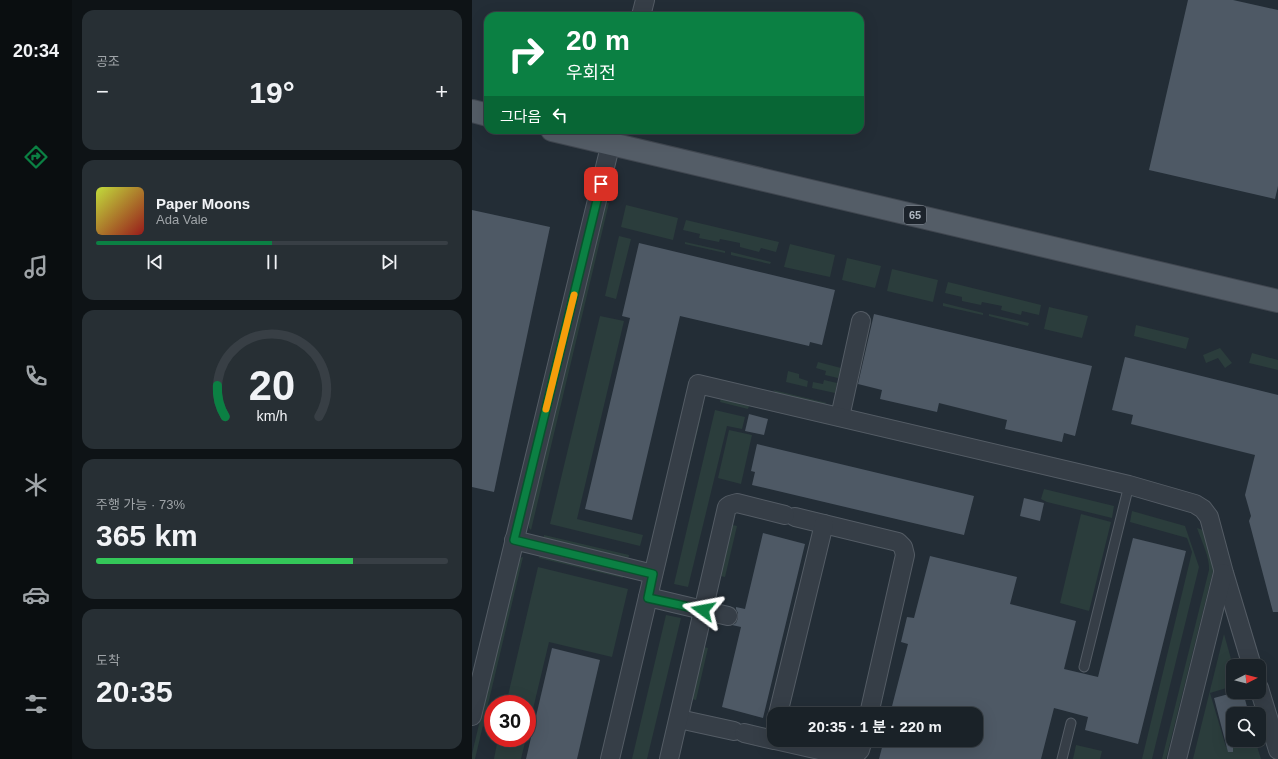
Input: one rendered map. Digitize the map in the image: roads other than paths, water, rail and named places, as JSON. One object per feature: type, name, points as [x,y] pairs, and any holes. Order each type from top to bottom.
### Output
[{"type":"main road","points":[[472,111],[484,114]]},
{"type":"main road","name":"65","points":[[586,134],[612,137],[1278,301]]},
{"type":"street","points":[[642,12],[645,0]]},
{"type":"street","points":[[472,716],[612,137]]},
{"type":"street","points":[[840,417],[861,321]]},
{"type":"street","points":[[610,759],[698,384],[1129,485],[1195,504],[1203,509],[1209,518],[1250,659]]},
{"type":"street","points":[[669,759],[727,507],[737,503],[898,542],[903,547],[905,555],[871,707]]},
{"type":"street","points":[[780,707],[824,524]]},
{"type":"street","points":[[514,540],[653,574]]},
{"type":"street","points":[[1177,759],[1224,573]]},
{"type":"street","points":[[648,598],[728,616]]},
{"type":"street","points":[[1262,699],[1278,750]]},
{"type":"street","points":[[678,718],[767,737]]},
{"type":"street","points":[[810,747],[846,756],[855,755],[861,747]]},
{"type":"lane","points":[[1084,667],[1129,485]]},
{"type":"lane","points":[[1062,759],[1071,723]]}]
